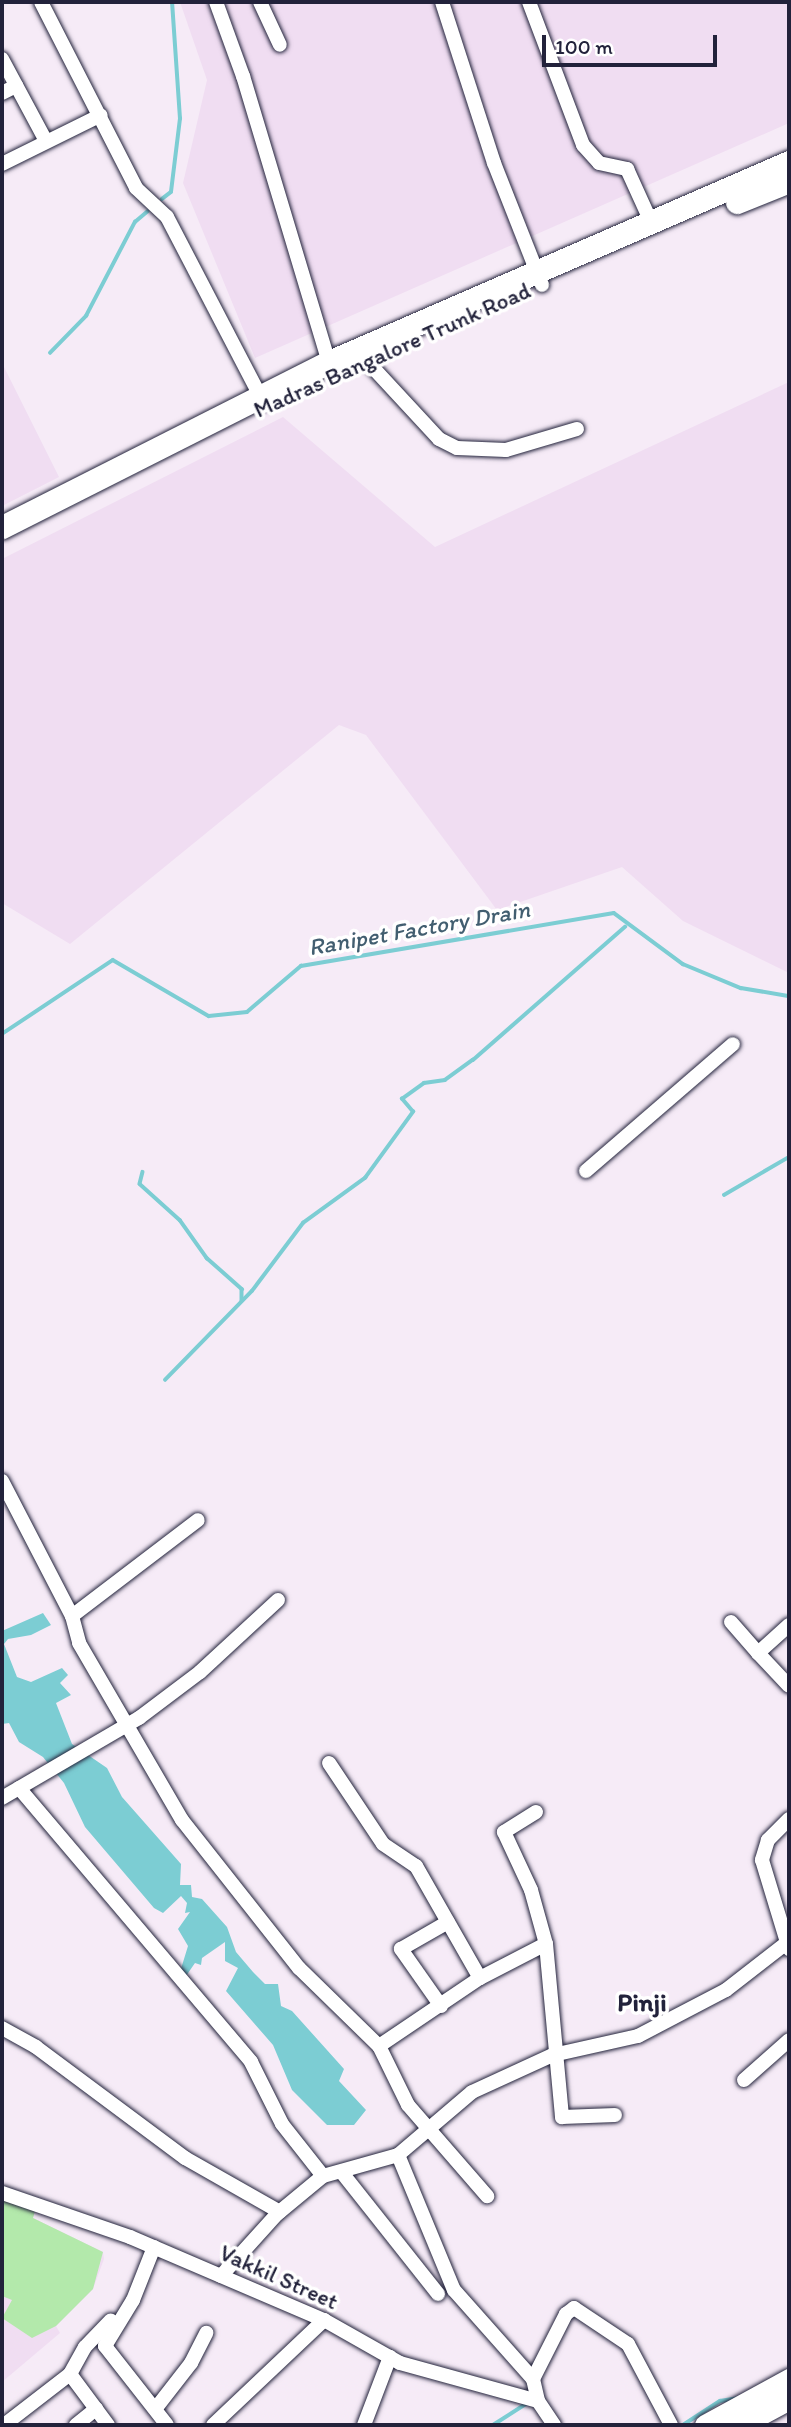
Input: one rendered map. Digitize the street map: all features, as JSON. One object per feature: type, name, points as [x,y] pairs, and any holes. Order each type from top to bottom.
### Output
[{"type":"highway","points":[[539,279],[652,224],[787,176]]},
{"type":"highway","name":"Madras Bangalore Trunk Road","points":[[2,536],[50,507],[263,400],[363,354],[787,176]]},
{"type":"highway","points":[[263,400],[329,362],[363,354]]},
{"type":"highway","points":[[2,527],[50,507]]},
{"type":"highway","points":[[739,2425],[783,2405]]},
{"type":"main road","points":[[705,2425],[789,2379]]},
{"type":"street","points":[[41,2],[136,188],[167,217],[263,400]]},
{"type":"street","points":[[216,2],[243,76],[329,362]]},
{"type":"street","points":[[260,2],[280,45]]},
{"type":"street","points":[[442,2],[494,163],[539,279]]},
{"type":"street","points":[[529,2],[583,145],[599,163],[627,169],[652,224]]},
{"type":"street","points":[[2,60],[46,141]]},
{"type":"street","points":[[2,93],[16,86]]},
{"type":"street","points":[[2,164],[101,115]]},
{"type":"street","points":[[363,354],[439,439],[457,448],[506,450],[577,429]]},
{"type":"street","points":[[586,1171],[733,1044]]},
{"type":"street","points":[[2,1481],[72,1616],[79,1643],[182,1820],[299,1968],[379,2046],[408,2105],[430,2127],[487,2196]]},
{"type":"street","points":[[72,1616],[198,1520]]},
{"type":"street","points":[[2,1798],[127,1722],[200,1672],[278,1600]]},
{"type":"street","points":[[731,1622],[789,1686]]},
{"type":"street","points":[[758,1653],[789,1625]]},
{"type":"street","points":[[330,1763],[383,1844],[416,1866],[480,1978]]},
{"type":"street","points":[[19,1788],[251,2062],[282,2123],[323,2176]]},
{"type":"street","points":[[536,1812],[504,1832],[531,1890],[546,1944],[553,2055],[562,2117],[615,2115]]},
{"type":"street","points":[[221,2276],[280,2212],[323,2176],[343,2174],[398,2155],[472,2092],[553,2055],[638,2036],[726,1990],[787,1947],[762,1860],[768,1840],[789,1819]]},
{"type":"street","points":[[441,2006],[401,1949],[448,1922]]},
{"type":"street","points":[[379,2046],[480,1978],[546,1944]]},
{"type":"street","points":[[2,2028],[36,2047],[184,2158],[280,2212]]},
{"type":"street","points":[[744,2080],[789,2040]]},
{"type":"street","points":[[398,2155],[454,2290],[533,2379],[538,2401],[554,2425]]},
{"type":"street","points":[[343,2174],[438,2294]]},
{"type":"street","name":"Vakkil Street","points":[[2,2193],[154,2247],[324,2320],[390,2357],[538,2401]]},
{"type":"street","points":[[154,2247],[133,2300],[105,2346],[167,2425]]},
{"type":"street","points":[[533,2379],[566,2314],[574,2308],[628,2344],[671,2425]]},
{"type":"street","points":[[4,2425],[70,2374],[85,2347],[111,2320]]},
{"type":"street","points":[[213,2425],[324,2320]]},
{"type":"street","points":[[156,2408],[191,2363],[206,2333]]},
{"type":"street","points":[[364,2425],[390,2357]]},
{"type":"street","points":[[70,2374],[108,2425]]},
{"type":"street","points":[[76,2425],[96,2409]]},
{"type":"shaded area","points":[[180,2],[789,2],[789,123],[255,358],[183,183],[207,80]]},
{"type":"shaded area","points":[[2,363],[59,477],[2,506]]},
{"type":"shaded area","points":[[789,382],[789,973],[683,921],[622,867],[497,910],[366,735],[339,725],[70,944],[2,903],[2,559],[283,417],[435,547]]},
{"type":"shaded area","points":[[2,2197],[35,2211],[33,2218],[103,2252],[104,2259],[93,2289],[56,2326],[60,2333],[2,2382]]},
{"type":"green space","points":[[2,2197],[35,2211],[33,2218],[103,2252],[93,2289],[56,2326],[32,2338],[2,2318],[12,2300],[2,2296]]},
{"type":"water","points":[[43,1613],[51,1625],[31,1635],[8,1639],[4,1644],[17,1677],[31,1682],[62,1668],[68,1675],[60,1683],[71,1695],[56,1703],[72,1744],[107,1768],[122,1797],[181,1864],[180,1885],[191,1885],[192,1897],[202,1899],[227,1927],[236,1952],[265,1984],[278,1984],[281,2006],[292,2011],[344,2069],[339,2081],[366,2110],[354,2125],[327,2125],[292,2090],[273,2045],[226,1991],[238,1968],[225,1961],[225,1942],[202,1958],[201,1965],[195,1963],[186,1976],[180,1972],[188,1946],[178,1929],[190,1912],[185,1913],[187,1903],[181,1896],[163,1913],[154,1908],[85,1827],[64,1783],[43,1757],[19,1742],[9,1723],[2,1724],[2,1631]]},
{"type":"waterway","points":[[162,199],[171,192],[180,119],[172,2]]},
{"type":"waterway","points":[[50,353],[86,316],[135,222],[147,212]]},
{"type":"waterway","name":"Ranipet Factory Drain","points":[[2,1034],[113,960],[209,1016],[247,1012],[301,966],[614,913],[683,964],[741,988],[789,996]]},
{"type":"waterway","points":[[165,1380],[252,1291],[303,1223],[365,1178],[413,1112],[402,1099],[424,1083],[445,1080],[473,1060],[625,927]]},
{"type":"waterway","points":[[724,1195],[789,1157]]},
{"type":"waterway","points":[[143,1172],[140,1184],[180,1220],[207,1258],[242,1289],[242,1300]]},
{"type":"waterway","points":[[683,2425],[720,2401],[739,2398]]},
{"type":"waterway","points":[[493,2425],[529,2402]]},
{"type":"district","name":"Pinji","points":[[642,2003]]}]
